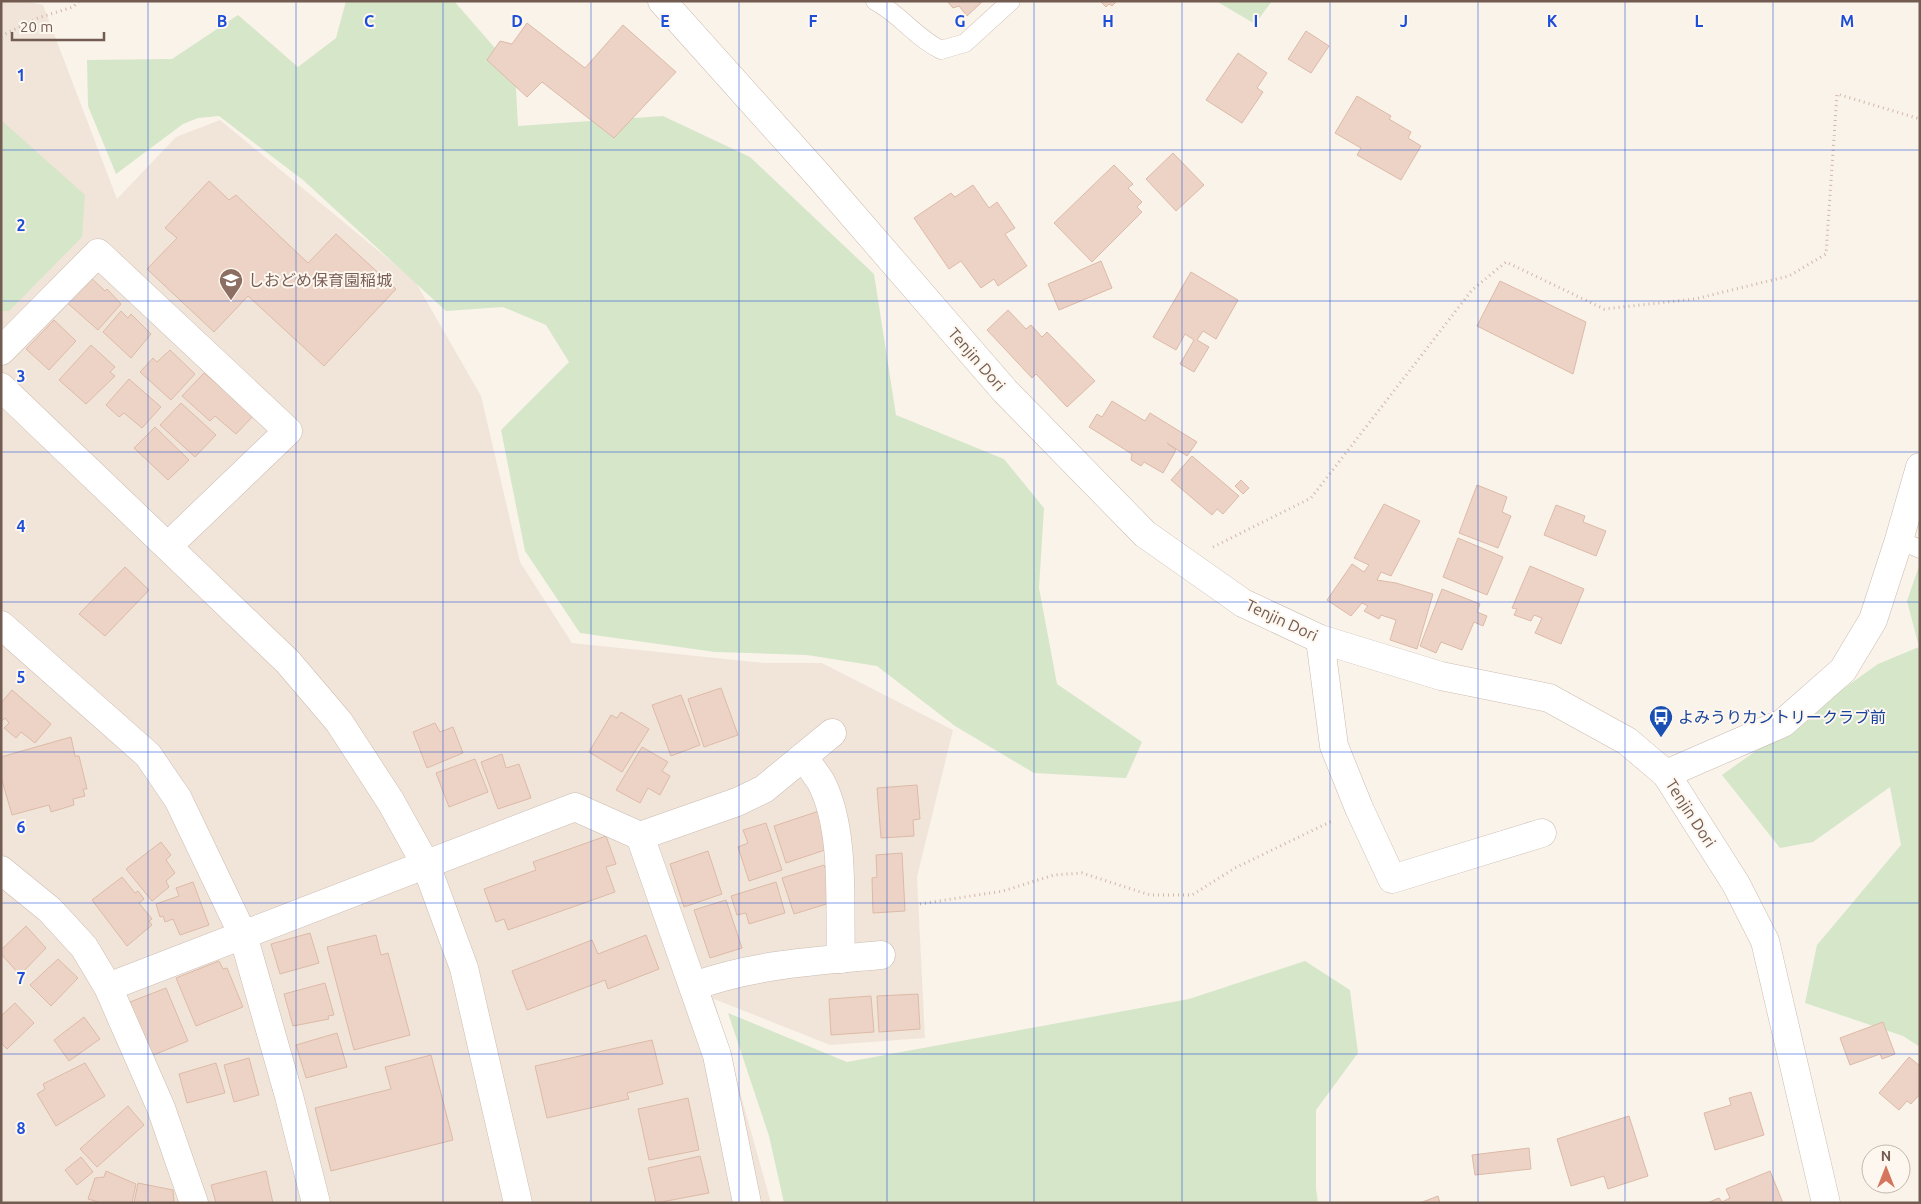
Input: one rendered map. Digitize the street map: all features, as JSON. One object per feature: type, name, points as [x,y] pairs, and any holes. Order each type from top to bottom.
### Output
[{"type":"street","name":"Tenjin Dori","points":[[662,1],[805,161],[1005,392],[1145,534],[1244,603],[1320,639],[1441,676],[1550,698],[1628,741],[1666,774],[1736,884],[1764,941],[1826,1203]]},
{"type":"street","points":[[1,351],[98,253],[288,432],[168,546]]},
{"type":"street","points":[[1,387],[288,662],[338,722],[391,802],[426,865],[464,968],[518,1203]]},
{"type":"street","points":[[1666,774],[1783,723],[1843,670],[1873,620],[1910,544],[1920,467]]},
{"type":"street","points":[[1,625],[148,755],[178,799],[242,935],[289,1096],[316,1203]]},
{"type":"street","points":[[1320,639],[1334,746],[1359,808],[1392,879],[1542,833]]},
{"type":"street","points":[[108,987],[575,807],[640,836],[737,802],[764,789],[832,733]]},
{"type":"street","points":[[803,757],[821,783],[832,812],[838,847],[841,959]]},
{"type":"street","points":[[640,836],[717,1055],[747,1203]]},
{"type":"street","points":[[1,870],[50,910],[84,947],[108,987],[161,1108],[194,1203]]},
{"type":"street","points":[[694,986],[728,974],[761,967],[880,955]]},
{"type":"lane","points":[[875,1],[884,6],[927,43],[941,50],[965,43],[1011,1]]},
{"type":"path","points":[[1,36],[38,18],[73,8],[79,1]]},
{"type":"path","points":[[1184,561],[1310,498],[1472,290],[1506,262],[1604,309],[1695,299],[1789,276],[1826,254],[1838,94],[1920,119]]},
{"type":"path","points":[[920,904],[1003,891],[1054,874],[1082,874],[1150,894],[1192,895],[1235,868],[1359,808]]},
{"type":"shaded area","points":[[1,1],[25,1],[43,5],[117,199],[176,137],[220,120],[415,281],[481,396],[520,562],[572,643],[765,663],[822,663],[953,730],[917,877],[925,1038],[830,1045],[714,999],[771,1203],[1,1203]]},
{"type":"green space","points":[[346,1],[454,1],[515,71],[518,126],[663,116],[750,157],[874,274],[896,415],[1004,459],[1044,508],[1039,588],[1057,684],[1142,742],[1126,778],[1034,773],[955,726],[877,666],[807,655],[715,652],[580,633],[525,551],[501,430],[569,362],[546,325],[503,307],[446,311],[303,180],[219,116],[198,118],[183,124],[116,174],[88,106],[87,60],[172,59],[238,15],[298,67],[336,38]]},
{"type":"green space","points":[[1216,1],[1272,1],[1255,24]]},
{"type":"green space","points":[[1,120],[85,195],[82,237],[9,311],[1,311]]},
{"type":"green space","points":[[1920,563],[1920,1047],[1903,1036],[1805,1003],[1817,945],[1901,845],[1890,787],[1813,842],[1780,848],[1722,775],[1878,664],[1919,647],[1907,601]]},
{"type":"green space","points":[[1305,961],[1350,990],[1358,1053],[1316,1110],[1316,1188],[1318,1203],[784,1203],[769,1136],[728,1013],[847,1062],[1189,999]]},
{"type":"building","points":[[947,1],[983,1],[967,16],[959,6],[953,8]]},
{"type":"building","points":[[1100,1],[1117,1],[1112,6],[1109,4],[1106,7]]},
{"type":"building","points":[[527,23],[585,68],[623,25],[676,72],[614,138],[542,82],[527,97],[487,60],[500,41],[512,44]]},
{"type":"building","points":[[1306,31],[1329,46],[1311,73],[1288,59]]},
{"type":"building","points":[[1238,53],[1267,73],[1257,88],[1263,92],[1242,123],[1206,100]]},
{"type":"building","points":[[1357,96],[1391,116],[1389,119],[1411,132],[1408,138],[1421,146],[1401,180],[1357,155],[1361,148],[1335,133]]},
{"type":"building","points":[[1173,153],[1204,185],[1176,211],[1146,179]]},
{"type":"building","points":[[1114,165],[1133,184],[1128,188],[1142,202],[1137,207],[1142,212],[1092,262],[1054,223]]},
{"type":"building","name":"しおどめ保育園稲城","points":[[209,181],[229,200],[236,195],[308,263],[336,234],[396,289],[324,366],[248,296],[214,332],[147,269],[177,238],[165,228]]},
{"type":"building","points":[[973,185],[989,208],[997,202],[1015,228],[1005,234],[1027,266],[998,286],[994,279],[981,288],[961,261],[949,269],[914,218],[951,193],[955,197]]},
{"type":"building","points":[[1101,261],[1112,288],[1059,310],[1048,284]]},
{"type":"building","points":[[1191,272],[1238,300],[1216,339],[1203,331],[1197,340],[1209,347],[1194,372],[1180,364],[1194,340],[1185,334],[1176,350],[1153,337]]},
{"type":"building","points":[[88,275],[105,291],[107,289],[121,304],[98,330],[64,300]]},
{"type":"building","points":[[1500,281],[1586,322],[1573,374],[1477,326]]},
{"type":"building","points":[[1008,310],[1026,329],[1031,325],[1042,337],[1047,332],[1095,381],[1067,407],[1036,374],[1032,378],[987,330]]},
{"type":"building","points":[[121,311],[128,318],[131,314],[151,334],[131,358],[103,332]]},
{"type":"building","points":[[54,320],[76,341],[49,370],[26,349]]},
{"type":"building","points":[[91,345],[115,367],[110,372],[115,376],[86,404],[59,380]]},
{"type":"building","points":[[170,350],[195,374],[171,400],[140,372],[153,358],[157,362]]},
{"type":"building","points":[[204,373],[254,415],[236,434],[215,416],[210,421],[182,396]]},
{"type":"building","points":[[129,379],[161,407],[142,428],[124,413],[119,417],[106,405]]},
{"type":"building","points":[[1112,401],[1145,421],[1150,413],[1197,442],[1187,456],[1167,443],[1176,450],[1163,473],[1144,462],[1141,466],[1131,460],[1132,454],[1089,427],[1097,414],[1102,417]]},
{"type":"building","points":[[181,403],[216,435],[195,457],[160,425]]},
{"type":"building","points":[[155,427],[189,460],[168,480],[134,448]]},
{"type":"building","points":[[1192,456],[1239,496],[1223,514],[1217,509],[1212,515],[1171,480]]},
{"type":"building","points":[[1241,480],[1249,488],[1243,494],[1235,486]]},
{"type":"building","points":[[1477,485],[1507,497],[1502,512],[1511,516],[1498,548],[1459,533]]},
{"type":"building","points":[[1384,504],[1420,521],[1391,576],[1381,572],[1377,580],[1396,583],[1433,594],[1417,649],[1390,640],[1396,620],[1381,615],[1379,619],[1364,611],[1368,606],[1362,603],[1351,616],[1327,600],[1352,564],[1364,572],[1369,565],[1354,558]]},
{"type":"building","points":[[1556,505],[1585,516],[1583,522],[1606,531],[1596,556],[1544,535]]},
{"type":"building","points":[[1458,538],[1503,557],[1487,595],[1443,577]]},
{"type":"building","points":[[1530,566],[1584,589],[1561,644],[1535,633],[1542,618],[1534,615],[1531,621],[1514,615],[1517,609],[1512,608]]},
{"type":"building","points":[[125,567],[149,590],[105,636],[79,614]]},
{"type":"building","points":[[1442,589],[1480,604],[1477,612],[1487,616],[1483,626],[1474,622],[1462,650],[1441,642],[1436,653],[1420,646]]},
{"type":"building","points":[[721,688],[738,735],[704,747],[688,699]]},
{"type":"building","points":[[12,690],[51,724],[35,743],[21,732],[16,738],[4,728],[9,723],[5,718],[1,722],[1,703]]},
{"type":"building","points":[[681,695],[700,745],[671,756],[652,705]]},
{"type":"building","points":[[621,712],[649,729],[622,772],[589,752],[611,715],[617,718]]},
{"type":"building","points":[[435,723],[440,732],[453,727],[463,753],[427,768],[413,732]]},
{"type":"building","points":[[71,737],[75,756],[79,756],[87,789],[83,789],[85,796],[73,799],[74,805],[51,812],[49,805],[12,815],[1,777],[1,757]]},
{"type":"building","points":[[642,747],[668,762],[662,771],[670,776],[660,795],[648,788],[640,803],[616,790]]},
{"type":"building","points":[[502,754],[506,768],[519,764],[531,798],[498,809],[481,762]]},
{"type":"building","points":[[475,759],[488,792],[449,807],[436,773]]},
{"type":"building","points":[[917,785],[920,819],[913,820],[914,836],[881,838],[877,788]]},
{"type":"building","points":[[819,811],[831,848],[786,863],[774,826]]},
{"type":"building","points":[[766,823],[782,870],[749,881],[738,847],[748,843],[743,830]]},
{"type":"building","points":[[606,836],[616,864],[606,867],[615,892],[508,930],[504,919],[496,922],[484,889],[536,870],[533,862]]},
{"type":"building","points":[[161,842],[171,855],[166,860],[175,873],[166,881],[169,887],[152,901],[126,869]]},
{"type":"building","points":[[708,851],[722,894],[684,907],[670,864]]},
{"type":"building","points":[[902,853],[905,911],[873,913],[872,878],[877,877],[876,855]]},
{"type":"building","points":[[824,865],[836,901],[794,914],[782,878]]},
{"type":"building","points":[[122,877],[135,893],[138,891],[144,899],[139,903],[152,919],[149,921],[152,925],[127,946],[92,900]]},
{"type":"building","points":[[193,882],[209,925],[180,935],[173,919],[165,922],[163,916],[160,917],[156,904],[179,896],[176,888]]},
{"type":"building","points":[[776,882],[785,913],[749,924],[746,913],[737,915],[731,896]]},
{"type":"building","points":[[726,900],[742,948],[710,958],[694,910]]},
{"type":"building","points":[[26,926],[46,948],[20,975],[1,954],[1,950]]},
{"type":"building","points":[[310,933],[319,963],[280,974],[271,944]]},
{"type":"building","points":[[376,935],[381,955],[388,953],[410,1035],[354,1050],[327,947]]},
{"type":"building","points":[[646,935],[659,969],[608,989],[605,980],[527,1010],[512,971],[592,940],[598,954]]},
{"type":"building","points":[[58,959],[78,978],[51,1006],[30,985]]},
{"type":"building","points":[[219,961],[223,969],[227,968],[243,1007],[196,1026],[176,978]]},
{"type":"building","points":[[325,983],[334,1015],[328,1016],[329,1019],[293,1026],[284,994]]},
{"type":"building","points":[[166,988],[188,1041],[151,1056],[130,1002]]},
{"type":"building","points":[[918,994],[920,1029],[879,1032],[877,996]]},
{"type":"building","points":[[871,996],[874,1032],[831,1035],[829,999]]},
{"type":"building","points":[[15,1003],[34,1023],[7,1049],[1,1043],[1,1016]]},
{"type":"building","points":[[84,1017],[100,1039],[69,1061],[54,1040]]},
{"type":"building","points":[[1883,1022],[1895,1054],[1882,1059],[1880,1054],[1850,1065],[1840,1038]]},
{"type":"building","points":[[337,1033],[347,1067],[306,1078],[296,1045]]},
{"type":"building","points":[[652,1040],[663,1084],[627,1093],[629,1099],[547,1118],[535,1066]]},
{"type":"building","points":[[431,1055],[453,1140],[331,1171],[315,1108],[391,1089],[385,1067]]},
{"type":"building","points":[[1909,1057],[1920,1066],[1920,1094],[1911,1104],[1907,1101],[1899,1110],[1879,1093]]},
{"type":"building","points":[[249,1058],[259,1095],[234,1102],[224,1065]]},
{"type":"building","points":[[85,1063],[105,1096],[56,1126],[37,1094],[45,1089],[43,1084]]},
{"type":"building","points":[[216,1063],[225,1093],[187,1103],[179,1074]]},
{"type":"building","points":[[1751,1092],[1764,1135],[1715,1150],[1704,1113],[1731,1105],[1729,1098]]},
{"type":"building","points":[[688,1098],[699,1150],[649,1160],[638,1109]]},
{"type":"building","points":[[128,1106],[144,1125],[97,1167],[80,1149]]},
{"type":"building","points":[[1629,1116],[1648,1176],[1608,1189],[1604,1176],[1571,1186],[1557,1139]]},
{"type":"building","points":[[1529,1148],[1531,1169],[1475,1175],[1472,1155]]},
{"type":"building","points":[[700,1156],[709,1193],[656,1203],[648,1168]]},
{"type":"building","points":[[81,1157],[93,1172],[77,1185],[65,1170]]},
{"type":"building","points":[[106,1171],[136,1184],[132,1203],[102,1203],[88,1199],[95,1178],[104,1177]]},
{"type":"building","points":[[266,1171],[273,1203],[216,1203],[211,1185]]},
{"type":"building","points":[[1770,1171],[1783,1203],[1707,1203],[1719,1198],[1722,1202],[1730,1198],[1726,1189]]},
{"type":"building","points":[[138,1183],[173,1190],[174,1203],[134,1203]]},
{"type":"building","points":[[1438,1196],[1440,1203],[1420,1203]]},
{"type":"place","name":"しおどめ保育園稲城","points":[[231,301]]},
{"type":"place","name":"よみうりカントリークラブ前","points":[[1661,738]]}]
